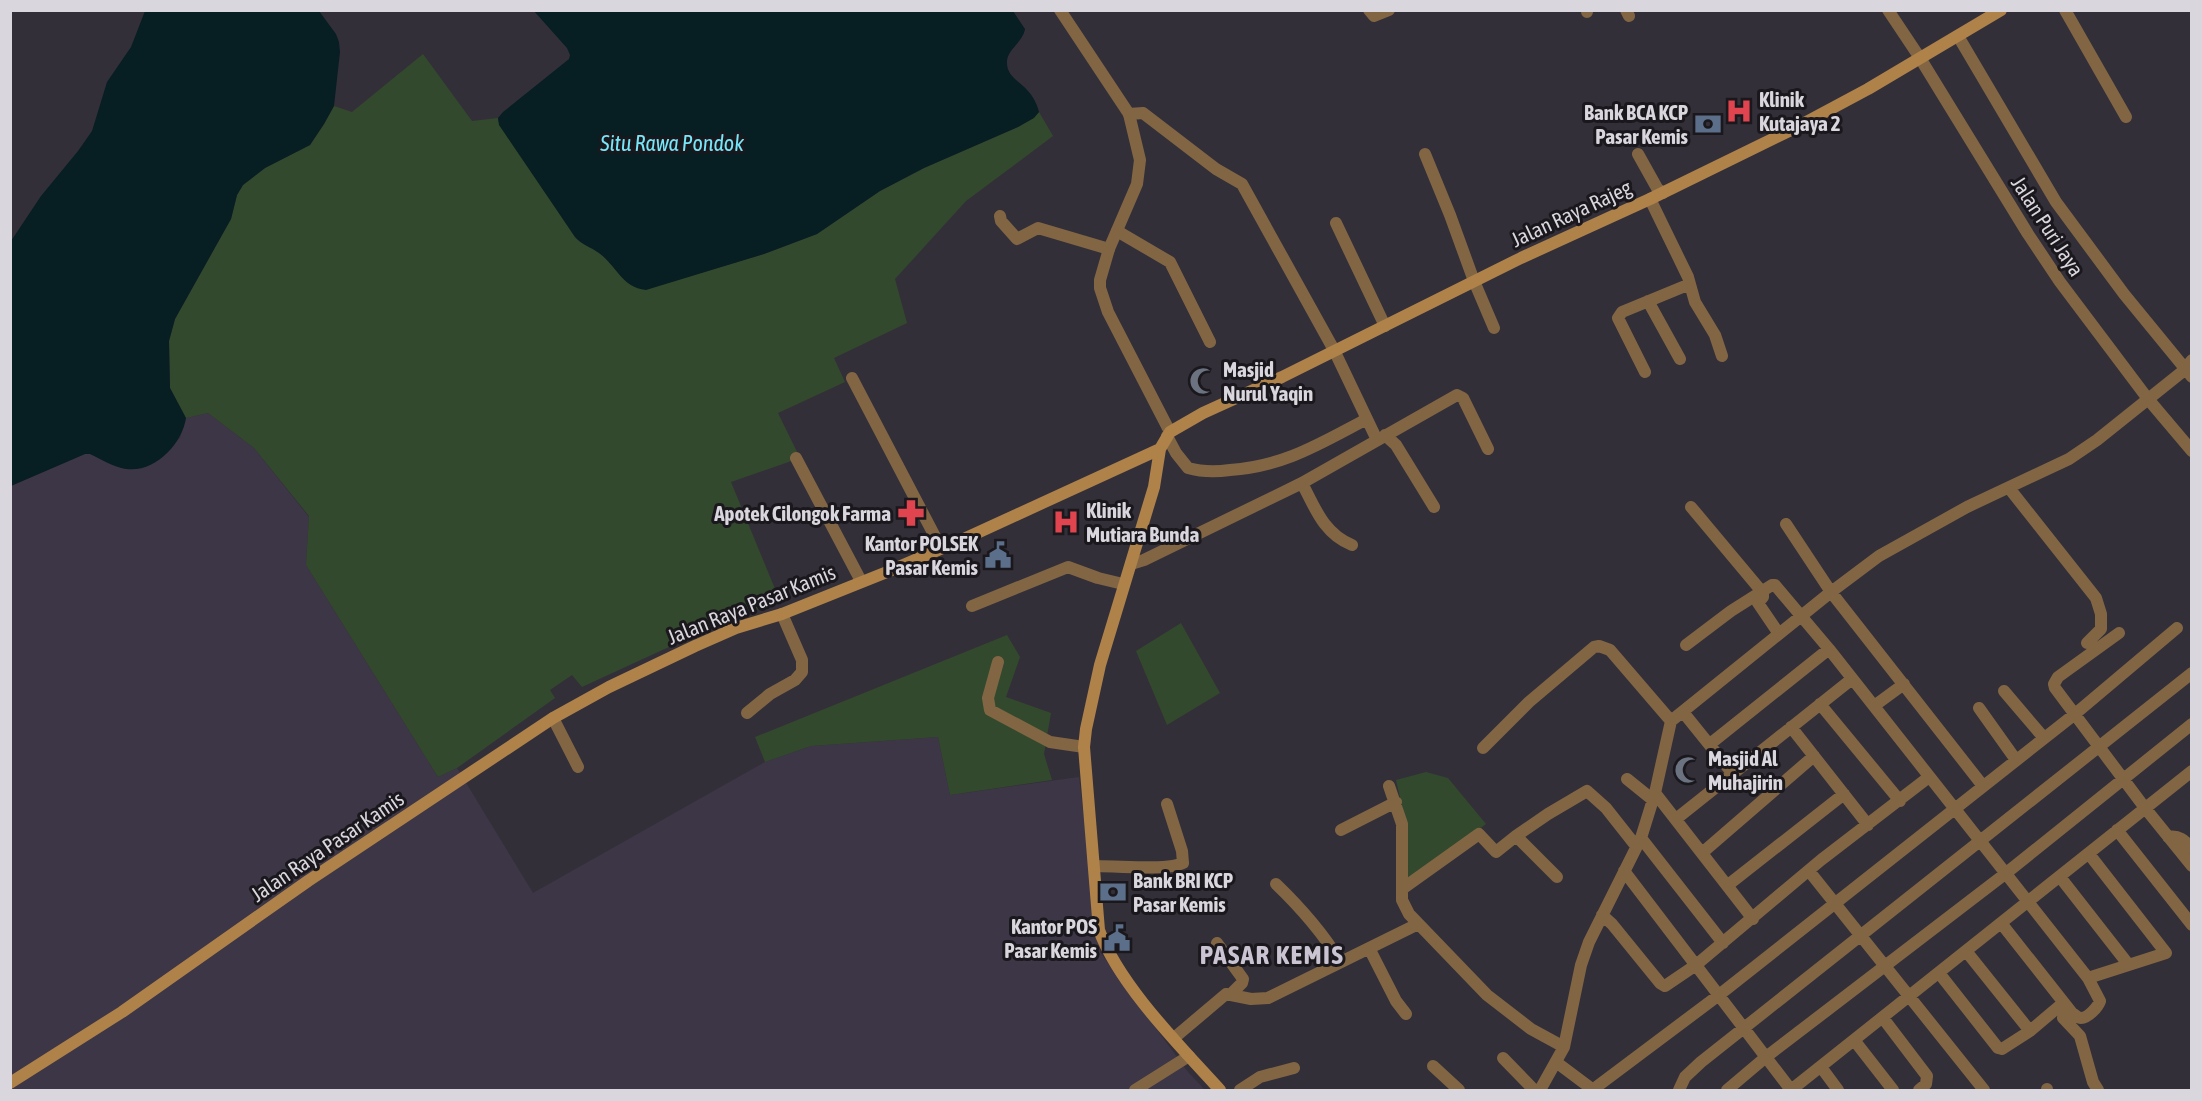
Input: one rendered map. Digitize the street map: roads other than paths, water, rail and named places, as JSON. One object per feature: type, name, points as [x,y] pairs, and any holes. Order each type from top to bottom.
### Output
[{"type":"main road","name":"Jalan Raya Rajeg","points":[[1160,448],[1168,434],[1203,413],[1282,377],[1473,281],[1663,193],[1807,122],[2001,10]]},
{"type":"main road","name":"Jalan Raya Pasar Kamis","points":[[10,1083],[122,1012],[308,881],[553,718],[609,687],[736,628],[782,614],[941,548],[1160,448]]},
{"type":"main road","points":[[1160,448],[1154,487],[1100,665],[1086,729],[1084,747],[1094,866],[1103,942],[1140,998],[1220,1090]]},
{"type":"street","points":[[1060,10],[1129,114],[1140,164],[1135,190],[1109,249],[1100,280],[1102,298],[1176,453],[1188,468],[1214,472],[1237,470],[1279,462],[1295,456],[1367,419]]},
{"type":"street","points":[[1369,10],[1374,16],[1389,10]]},
{"type":"street","name":"Jalan Puri Jaya","points":[[1888,10],[2028,234],[2061,282],[2152,396],[2192,451]]},
{"type":"street","points":[[2065,10],[2126,117]]},
{"type":"street","points":[[1540,1090],[1564,1047],[1581,965],[1602,915],[1638,842],[1654,797],[1671,721],[1831,592],[1893,548],[1967,507],[2079,453],[2187,369],[2124,294],[2056,202],[1955,38]]},
{"type":"street","points":[[1129,114],[1143,113],[1216,168],[1242,184],[1334,350],[1367,419],[1381,437],[1396,445],[1434,507]]},
{"type":"street","points":[[1425,154],[1450,215],[1473,281],[1494,328]]},
{"type":"street","points":[[1638,154],[1657,188],[1663,193]]},
{"type":"street","points":[[1650,199],[1690,284],[1695,302],[1715,336],[1722,356]]},
{"type":"street","points":[[1000,216],[1001,221],[1017,239],[1038,228],[1109,249]]},
{"type":"street","points":[[1336,223],[1385,326]]},
{"type":"street","points":[[1117,231],[1170,262],[1210,342]]},
{"type":"street","points":[[1645,372],[1617,318],[1622,312],[1690,284]]},
{"type":"street","points":[[1648,301],[1680,359]]},
{"type":"street","points":[[852,378],[941,548]]},
{"type":"street","points":[[1131,564],[1237,516],[1302,483],[1381,437],[1460,396],[1488,449]]},
{"type":"street","points":[[796,458],[861,581]]},
{"type":"street","points":[[1302,483],[1324,525],[1334,536],[1352,545]]},
{"type":"street","points":[[2009,488],[2096,598],[2101,615],[2101,629],[2086,643]]},
{"type":"street","points":[[1691,507],[1761,591],[1763,597],[1758,603],[1779,634]]},
{"type":"street","points":[[1786,524],[1831,592],[1983,786]]},
{"type":"street","points":[[972,606],[1068,567],[1123,584]]},
{"type":"street","points":[[1686,645],[1774,584],[1829,649],[2088,978],[2100,1004],[2083,1017],[2069,1010],[2001,923]]},
{"type":"street","points":[[747,713],[770,694],[795,680],[802,672],[802,660],[782,614]]},
{"type":"street","points":[[1556,1062],[1594,1089],[1719,995],[1953,808],[2075,714],[2177,628]]},
{"type":"street","points":[[2119,633],[2055,681],[2055,688],[2145,808],[2192,866]]},
{"type":"street","points":[[1483,748],[1529,702],[1594,646],[1610,650],[1671,721]]},
{"type":"street","points":[[1710,744],[1829,649]]},
{"type":"street","points":[[998,662],[988,698],[990,710],[1050,742],[1084,747]]},
{"type":"street","points":[[1679,1090],[1685,1077],[1743,1028],[2192,674]]},
{"type":"street","points":[[1676,819],[1852,679]]},
{"type":"street","points":[[1874,706],[1904,684]]},
{"type":"street","points":[[2004,691],[2044,738]]},
{"type":"street","points":[[1820,704],[1900,801]]},
{"type":"street","points":[[1979,708],[2016,760]]},
{"type":"street","points":[[1683,712],[1733,774]]},
{"type":"street","points":[[553,718],[578,767]]},
{"type":"street","points":[[1727,1090],[1766,1057],[2005,874],[2192,724]]},
{"type":"street","points":[[1791,727],[1868,825]]},
{"type":"street","points":[[1702,853],[1814,756]]},
{"type":"street","points":[[1624,871],[1791,1090],[2192,771]]},
{"type":"street","points":[[1602,915],[1665,986],[1696,965],[1809,871],[1929,777]]},
{"type":"street","points":[[1627,779],[1654,797],[1676,819],[1753,919]]},
{"type":"street","points":[[1389,786],[1402,824],[1404,906],[1418,924],[1487,994],[1531,1029],[1564,1047]]},
{"type":"street","points":[[1402,889],[1479,834],[1496,852],[1548,814],[1587,791],[1638,842],[1723,943]]},
{"type":"street","points":[[1728,885],[1844,794]]},
{"type":"street","points":[[1341,830],[1395,802]]},
{"type":"street","points":[[1094,866],[1146,867],[1178,865],[1183,862],[1182,851],[1167,804]]},
{"type":"street","points":[[2117,830],[2192,925]]},
{"type":"street","points":[[1516,836],[1557,877]]},
{"type":"street","points":[[2168,837],[2176,836],[2183,839],[2192,848]]},
{"type":"street","points":[[2088,978],[2166,953],[2089,854]]},
{"type":"street","points":[[1809,871],[1984,1090]]},
{"type":"street","points":[[2060,877],[2127,964]]},
{"type":"street","points":[[1276,884],[1316,924],[1340,961]]},
{"type":"street","points":[[1174,1038],[1226,993],[1251,999],[1268,998],[1418,924]]},
{"type":"street","points":[[1217,943],[1243,979],[1231,994]]},
{"type":"street","points":[[1369,948],[1396,1001],[1407,1014]]},
{"type":"street","points":[[1966,951],[2031,1031]]},
{"type":"street","points":[[1939,973],[1998,1048],[2006,1047],[2069,1010]]},
{"type":"street","points":[[2069,1010],[2064,1018],[2080,1036],[2093,1082],[2098,1090]]},
{"type":"street","points":[[1882,1018],[1927,1076],[1926,1084],[1919,1090]]},
{"type":"street","points":[[1854,1041],[1893,1090]]},
{"type":"street","points":[[1135,1090],[1189,1056]]},
{"type":"street","points":[[1503,1058],[1534,1090]]},
{"type":"street","points":[[1433,1066],[1459,1090]]},
{"type":"street","points":[[1821,1067],[1838,1090]]},
{"type":"street","points":[[1240,1090],[1260,1077],[1294,1068]]},
{"type":"water","name":"Situ Rawa Pondok","points":[[533,10],[1013,11],[1025,29],[1008,57],[1007,66],[1011,75],[1032,96],[1039,112],[1034,118],[1018,127],[924,168],[880,191],[817,234],[764,254],[646,290],[631,285],[605,258],[575,237],[499,125],[498,118],[503,112],[569,59],[567,48]]},
{"type":"water","points":[[145,11],[319,11],[336,34],[339,42],[334,106],[310,145],[265,168],[243,185],[237,195],[231,219],[175,319],[169,341],[170,388],[186,418],[173,447],[157,461],[137,469],[121,468],[90,454],[85,454],[11,486],[11,241],[41,196],[92,131],[107,82],[131,47]]},
{"type":"place","name":"Klinik Kutajaya 2","points":[[1739,111]]},
{"type":"place","name":"Bank BCA KCP Pasar Kemis","points":[[1708,124]]},
{"type":"place","name":"Masjid Nurul Yaqin","points":[[1203,381]]},
{"type":"place","name":"Apotek Cilongok Farma","points":[[911,513]]},
{"type":"place","name":"Klinik Mutiara Bunda","points":[[1066,522]]},
{"type":"place","name":"Kantor POLSEK Pasar Kemis","points":[[998,555]]},
{"type":"place","name":"Masjid Al Muhajirin","points":[[1688,770]]},
{"type":"place","name":"Bank BRI KCP Pasar Kemis","points":[[1113,892]]},
{"type":"place","name":"Kantor POS Pasar Kemis","points":[[1117,938]]},
{"type":"district","name":"PASAR KEMIS","points":[[1272,954]]}]
